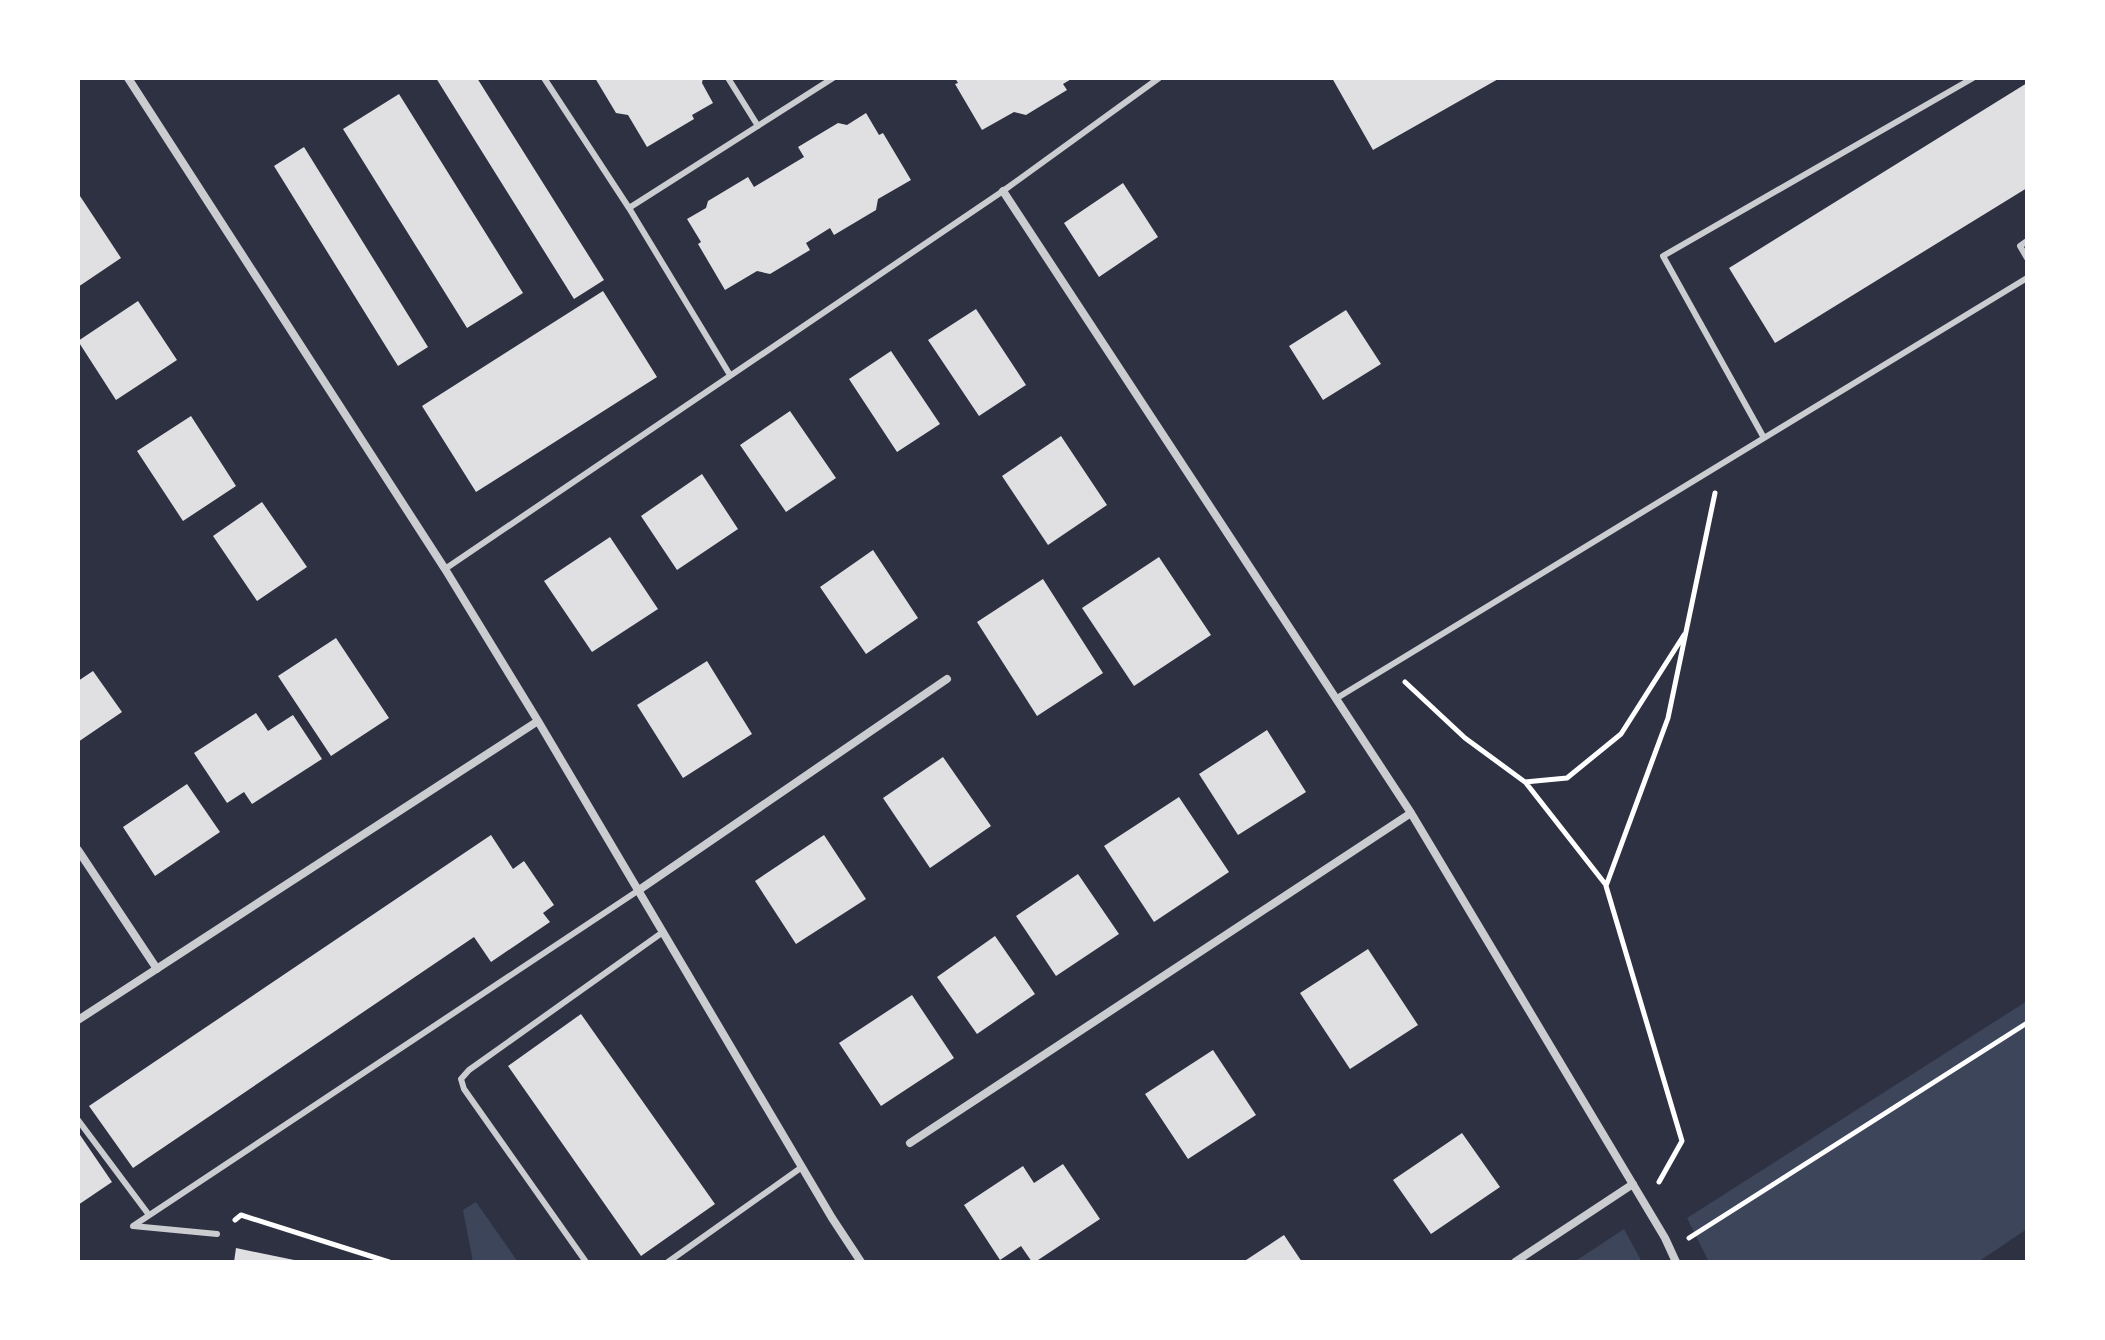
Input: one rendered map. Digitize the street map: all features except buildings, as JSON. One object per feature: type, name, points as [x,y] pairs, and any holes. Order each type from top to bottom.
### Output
[{"type":"street","points":[[128,78],[445,569],[861,1262]]},
{"type":"street","points":[[1003,191],[1411,813],[1633,1184],[1676,1262]]},
{"type":"street","points":[[639,890],[947,679]]},
{"type":"street","points":[[78,1020],[538,721]]},
{"type":"street","points":[[910,1143],[1411,813]]},
{"type":"street","points":[[78,850],[157,969]]},
{"type":"street","points":[[1515,1262],[1633,1184]]},
{"type":"lane","points":[[544,78],[629,208],[730,375]]},
{"type":"lane","points":[[728,78],[758,126]]},
{"type":"lane","points":[[629,208],[833,78]]},
{"type":"lane","points":[[445,569],[1003,191],[1159,78]]},
{"type":"lane","points":[[1764,438],[1663,256],[1973,78]]},
{"type":"lane","points":[[2027,241],[2020,246],[2027,258]]},
{"type":"lane","points":[[1337,698],[2027,278]]},
{"type":"lane","points":[[217,1234],[133,1226],[639,890]]},
{"type":"lane","points":[[586,1262],[464,1089],[461,1079],[469,1070],[663,932]]},
{"type":"lane","points":[[78,1120],[149,1215]]},
{"type":"lane","points":[[668,1262],[802,1167]]},
{"type":"path","points":[[1606,886],[1668,718],[1721,465]]},
{"type":"path","points":[[1525,782],[1567,778],[1621,734],[1687,631]]},
{"type":"path","points":[[1393,664],[1408,688],[1465,738],[1525,782],[1606,886],[1682,1141],[1658,1183]]},
{"type":"path","points":[[1670,1250],[1740,1202],[2027,1023]]},
{"type":"path","points":[[217,1234],[241,1215],[389,1262]]},
{"type":"shaded area","points":[[2027,1001],[2027,1229],[1978,1262],[1709,1262],[1687,1218]]},
{"type":"shaded area","points":[[476,1202],[518,1262],[473,1262],[463,1210]]},
{"type":"shaded area","points":[[1624,1229],[1642,1262],[1574,1262]]}]
